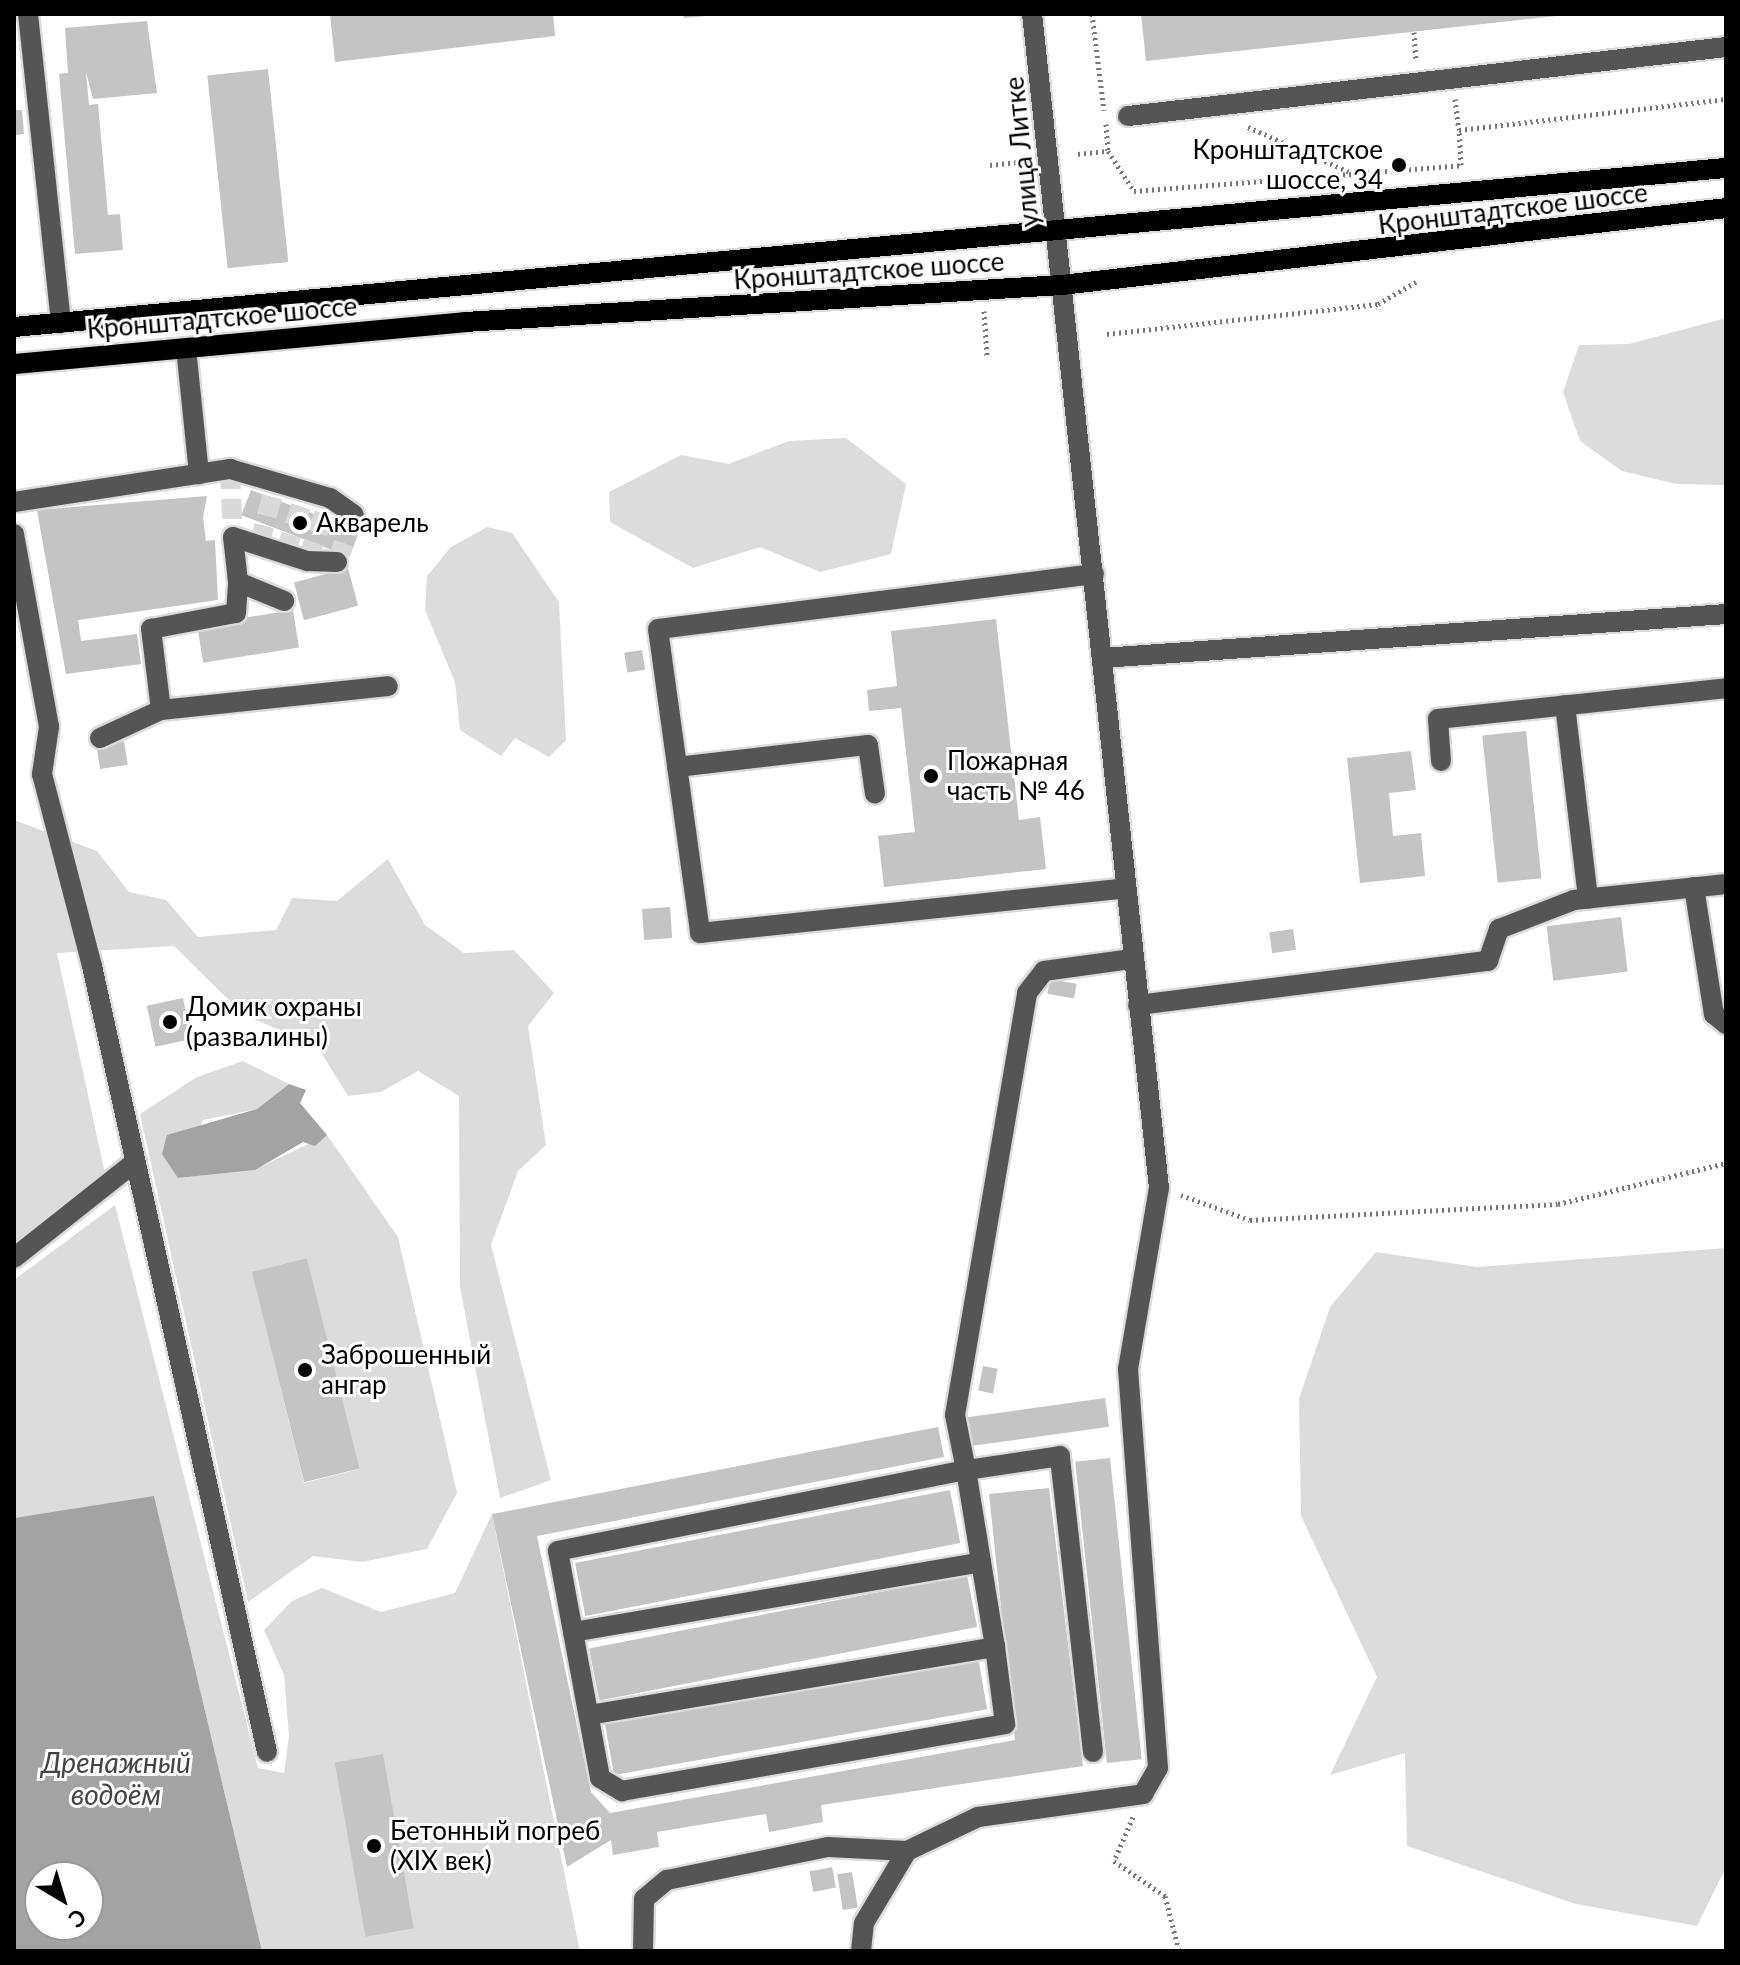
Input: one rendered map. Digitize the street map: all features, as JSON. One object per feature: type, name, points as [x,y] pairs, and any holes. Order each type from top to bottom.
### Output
[{"type":"main road","name":"Кронштадтское шоссе","points":[[14,327],[1726,168]]},
{"type":"main road","name":"Кронштадтское шоссе","points":[[14,364],[465,322],[1062,285],[1726,208]]},
{"type":"street","points":[[28,14],[61,323]]},
{"type":"street","name":"улица Литке","points":[[1032,14],[1159,1188],[1128,1369],[1158,1768],[1143,1794]]},
{"type":"street","points":[[1128,116],[1726,47]]},
{"type":"street","points":[[186,348],[199,474]]},
{"type":"street","points":[[14,502],[230,469],[330,498],[354,515]]},
{"type":"street","points":[[14,534],[49,727],[42,774],[135,1162],[267,1752]]},
{"type":"street","points":[[161,710],[151,629],[236,613],[238,582],[233,537],[307,561],[337,562]]},
{"type":"street","points":[[1094,574],[658,629],[700,933],[1126,888]]},
{"type":"street","points":[[238,582],[284,601]]},
{"type":"street","points":[[1102,658],[1726,614]]},
{"type":"street","points":[[100,738],[161,710],[388,686]]},
{"type":"street","points":[[1441,761],[1438,719],[1726,688]]},
{"type":"street","points":[[1565,705],[1588,899]]},
{"type":"street","points":[[677,767],[868,745],[875,794]]},
{"type":"street","points":[[1138,1005],[1488,961],[1499,929],[1588,899],[1726,884]]},
{"type":"street","points":[[1694,887],[1714,1014],[1726,1024]]},
{"type":"street","points":[[1093,1752],[1060,1456],[966,1470],[558,1551],[600,1778],[622,1791],[1005,1724],[995,1647],[966,1470],[955,1415],[1027,993],[1044,971],[1132,959]]},
{"type":"street","points":[[14,1258],[135,1162]]},
{"type":"street","points":[[573,1632],[981,1562]]},
{"type":"street","points":[[589,1715],[995,1647]]},
{"type":"street","points":[[643,1951],[644,1899],[667,1880],[828,1847],[907,1851],[978,1817],[1143,1794]]},
{"type":"street","points":[[861,1951],[864,1923],[907,1851]]},
{"type":"path","points":[[1092,14],[1108,151],[1134,191],[1461,165],[1453,78]]},
{"type":"path","points":[[1459,130],[1726,99]]},
{"type":"path","points":[[1224,105],[1225,117],[1352,174]]},
{"type":"path","points":[[1078,154],[1108,151]]},
{"type":"path","points":[[990,165],[1019,162]]},
{"type":"path","points":[[1107,334],[1378,304],[1416,282]]},
{"type":"path","points":[[984,306],[987,356]]},
{"type":"path","points":[[1159,1188],[1250,1220],[1558,1204],[1726,1163]]},
{"type":"path","points":[[1143,1794],[1114,1861],[1165,1896],[1179,1951]]},
{"type":"shaded area","points":[[1726,318],[1726,485],[1676,484],[1622,471],[1580,441],[1563,392],[1579,345],[1629,344]]},
{"type":"shaded area","points":[[846,438],[906,484],[891,554],[820,572],[760,547],[693,568],[610,522],[609,492],[681,455],[729,464],[789,441]]},
{"type":"shaded area","points":[[487,527],[512,533],[559,602],[566,740],[549,757],[515,738],[501,756],[460,730],[455,682],[425,610],[427,576],[451,547]]},
{"type":"shaded area","points":[[14,820],[97,851],[129,892],[166,900],[198,937],[276,930],[292,898],[337,901],[388,859],[425,925],[464,953],[514,950],[554,993],[528,1026],[546,1145],[518,1171],[491,1245],[551,1480],[500,1498],[460,1287],[459,1096],[418,1071],[381,1092],[348,1096],[317,1046],[244,1015],[174,946],[57,953],[105,1173],[14,1248]]},
{"type":"shaded area","points":[[243,1061],[289,1084],[257,1109],[203,1120],[178,1178],[254,1170],[327,1135],[398,1237],[457,1493],[427,1549],[362,1562],[313,1556],[248,1602],[140,1114],[197,1077]],"holes":[[[307,1258],[359,1469],[304,1483],[252,1272]]]},
{"type":"shaded area","points":[[115,1205],[258,1768],[284,1773],[289,1736],[284,1675],[264,1630],[292,1601],[322,1588],[381,1612],[455,1593],[492,1514],[580,1951],[262,1951],[154,1497],[14,1518],[14,1280]]},
{"type":"shaded area","points":[[1726,1248],[1726,1867],[1697,1926],[1576,1904],[1407,1846],[1405,1753],[1330,1775],[1377,1677],[1301,1516],[1299,1399],[1330,1307],[1376,1252],[1477,1267]]},
{"type":"water","points":[[289,1084],[306,1090],[300,1103],[327,1135],[315,1146],[303,1142],[255,1170],[178,1178],[162,1154],[167,1135],[257,1109]]},
{"type":"water","name":"Дренажный водоём","points":[[154,1496],[262,1951],[14,1951],[14,1518]]},
{"type":"building","points":[[330,14],[553,14],[555,36],[335,62]]},
{"type":"building","points":[[683,14],[706,14],[706,16],[684,18]]},
{"type":"building","points":[[1141,14],[1556,14],[1556,16],[1146,61]]},
{"type":"building","points":[[147,21],[157,93],[93,99],[86,72],[89,105],[98,104],[108,215],[120,214],[123,250],[75,254],[59,74],[68,73],[65,28]]},
{"type":"building","points":[[268,69],[288,262],[228,268],[207,75]]},
{"type":"building","points":[[14,110],[22,110],[24,134],[14,135]]},
{"type":"building","name":"Акварель","points":[[251,490],[359,532],[350,557],[241,515]]},
{"type":"building","points":[[207,496],[203,518],[206,541],[215,540],[218,600],[78,620],[81,641],[137,634],[141,664],[66,674],[37,510]]},
{"type":"building","points":[[348,568],[358,606],[304,620],[294,582]]},
{"type":"building","points":[[293,610],[299,648],[203,663],[197,625]]},
{"type":"building","points":[[996,619],[1019,820],[1040,817],[1046,869],[884,887],[878,836],[915,832],[901,708],[869,711],[867,690],[897,686],[891,631]]},
{"type":"building","points":[[642,650],[645,670],[627,673],[624,653]]},
{"type":"building","points":[[1526,731],[1541,878],[1498,883],[1482,736]]},
{"type":"building","points":[[124,741],[128,765],[100,769],[96,745]]},
{"type":"building","points":[[1411,751],[1416,790],[1389,793],[1393,836],[1421,833],[1425,876],[1360,883],[1347,758]]},
{"type":"building","points":[[670,907],[672,938],[644,940],[642,909]]},
{"type":"building","points":[[1621,917],[1628,972],[1553,981],[1547,926]]},
{"type":"building","points":[[1293,929],[1296,950],[1272,953],[1269,932]]},
{"type":"building","points":[[1050,979],[1077,984],[1074,998],[1047,994]]},
{"type":"building","name":"Домик охраны (развалины)","points":[[183,998],[192,1039],[156,1047],[147,1006]]},
{"type":"building","name":"Заброшенный ангар","points":[[307,1258],[359,1469],[304,1482],[252,1272]]},
{"type":"building","points":[[983,1366],[998,1369],[993,1393],[978,1391]]},
{"type":"building","points":[[1105,1398],[1109,1427],[971,1446],[967,1417]]},
{"type":"building","points":[[938,1427],[944,1457],[537,1536],[591,1792],[610,1813],[1015,1740],[989,1494],[1049,1488],[1083,1766],[821,1805],[823,1822],[769,1832],[766,1814],[657,1832],[659,1847],[613,1855],[611,1840],[567,1867],[492,1514]]},
{"type":"building","points":[[1110,1458],[1142,1759],[1107,1763],[1075,1462]]},
{"type":"building","points":[[950,1490],[960,1543],[585,1616],[575,1563]]},
{"type":"building","points":[[967,1575],[977,1627],[599,1700],[589,1648]]},
{"type":"building","points":[[978,1657],[987,1709],[614,1775],[605,1723]]},
{"type":"building","name":"Бетонный погреб (ХIX век)","points":[[383,1754],[414,1928],[365,1937],[335,1763]]},
{"type":"building","points":[[832,1867],[836,1888],[813,1892],[809,1871]]},
{"type":"building","points":[[852,1872],[858,1908],[843,1910],[837,1874]]},
{"type":"tunnel","points":[[230,469],[233,537]]},
{"type":"tunnel","points":[[259,545],[276,482]]},
{"type":"tunnel","points":[[285,554],[306,491]]},
{"type":"tunnel","points":[[307,561],[330,498]]},
{"type":"tunnel","points":[[337,562],[354,515]]},
{"type":"place","name":"Кронштадтское шоссе, 34","points":[[1399,165]]},
{"type":"place","name":"Акварель","points":[[300,523]]},
{"type":"place","name":"Пожарная часть № 46","points":[[931,776]]},
{"type":"place","name":"Домик охраны (развалины)","points":[[170,1022]]},
{"type":"place","name":"Заброшенный ангар","points":[[305,1370]]},
{"type":"place","name":"Бетонный погреб (ХIX век)","points":[[374,1846]]}]
